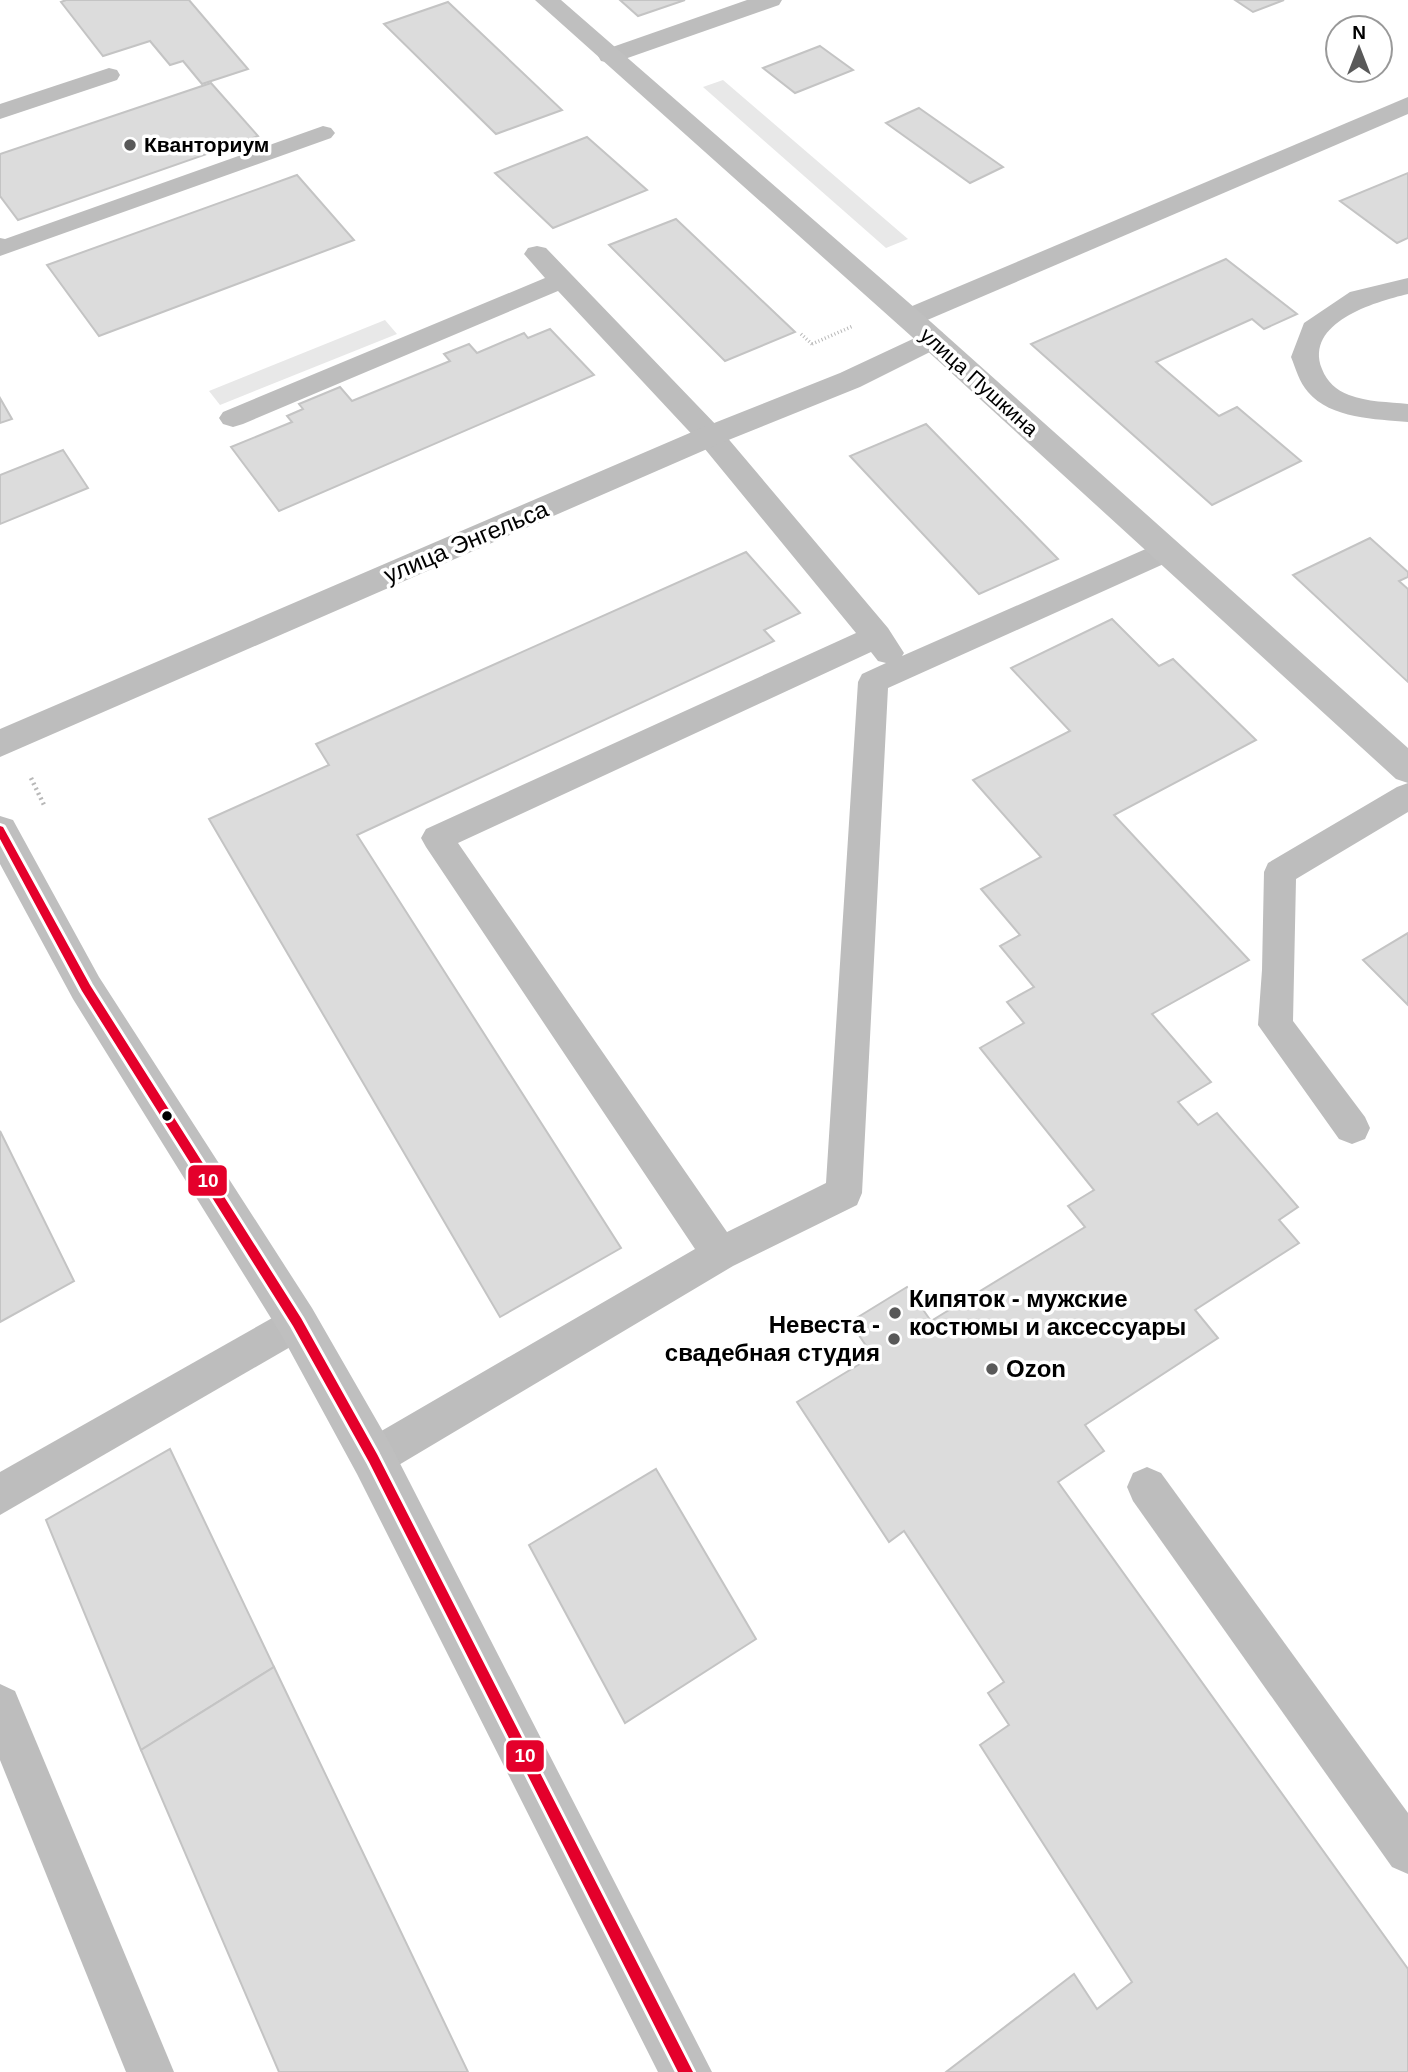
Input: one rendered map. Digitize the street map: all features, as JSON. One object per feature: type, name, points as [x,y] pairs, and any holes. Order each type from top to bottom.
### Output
[{"type":"main road","name":"улица Пушкина","points":[[547,0],[908,318],[1408,769]]},
{"type":"main road","points":[[0,830],[86,988],[297,1322],[373,1458],[686,2072]]},
{"type":"street","points":[[610,56],[770,0]]},
{"type":"street","points":[[908,318],[1408,106]]},
{"type":"street","name":"улица Энгельса","points":[[0,744],[710,436],[850,380],[932,340]]},
{"type":"lane","points":[[0,112],[109,75]]},
{"type":"lane","points":[[0,246],[2,249],[323,133]]},
{"type":"lane","points":[[537,254],[710,436],[877,636],[901,670]]},
{"type":"lane","points":[[233,418],[562,280]]},
{"type":"lane","points":[[1408,286],[1359,298],[1313,329],[1304,357],[1317,387],[1337,399],[1360,408],[1408,413]]},
{"type":"lane","points":[[373,1458],[720,1254],[844,1193],[873,682],[1167,551]]},
{"type":"lane","points":[[720,1254],[437,838],[877,636]]},
{"type":"lane","points":[[1352,1128],[1275,1025],[1279,970],[1280,872],[1408,796]]},
{"type":"lane","points":[[0,1495],[297,1322]]},
{"type":"lane","points":[[1147,1487],[1408,1851]]},
{"type":"lane","points":[[0,1706],[150,2072]]},
{"type":"shaded area","points":[[723,80],[908,239],[886,248],[703,87]]},
{"type":"shaded area","points":[[385,320],[397,334],[220,405],[209,391]]},
{"type":"building","points":[[189,0],[248,69],[202,84],[183,61],[170,65],[150,41],[103,56],[61,2]]},
{"type":"building","points":[[620,0],[685,0],[638,16]]},
{"type":"building","points":[[1235,0],[1284,0],[1253,12]]},
{"type":"building","points":[[448,2],[562,110],[496,134],[384,24]]},
{"type":"building","points":[[820,46],[853,70],[795,93],[763,68]]},
{"type":"building","name":"Кванториум","points":[[211,83],[258,136],[18,220],[0,196],[0,154]]},
{"type":"building","points":[[919,108],[1003,167],[970,183],[886,123]]},
{"type":"building","points":[[587,137],[647,190],[553,228],[495,173]]},
{"type":"building","points":[[1408,173],[1408,238],[1397,243],[1340,201]]},
{"type":"building","points":[[297,175],[354,240],[99,336],[47,265]]},
{"type":"building","points":[[676,219],[795,332],[725,361],[609,245]]},
{"type":"building","points":[[1226,259],[1297,314],[1264,329],[1252,319],[1156,362],[1219,416],[1237,407],[1301,461],[1212,505],[1031,344]]},
{"type":"building","points":[[550,329],[594,375],[279,511],[231,447],[292,422],[287,416],[303,409],[299,404],[340,387],[352,401],[450,361],[444,354],[469,344],[477,353],[524,333],[528,338]]},
{"type":"building","points":[[0,398],[12,419],[0,423]]},
{"type":"building","points":[[926,424],[1058,559],[979,594],[850,456]]},
{"type":"building","points":[[63,450],[88,488],[0,524],[0,475]]},
{"type":"building","points":[[1370,538],[1408,572],[1408,577],[1399,581],[1408,589],[1408,682],[1293,575]]},
{"type":"building","points":[[746,552],[800,613],[764,630],[774,641],[357,835],[621,1248],[500,1317],[209,819],[329,765],[316,744]]},
{"type":"building","points":[[1112,619],[1159,666],[1173,659],[1256,740],[1114,815],[1249,960],[1152,1014],[1211,1082],[1178,1102],[1198,1125],[1217,1113],[1298,1207],[1279,1220],[1299,1243],[1195,1310],[1218,1338],[1085,1425],[1104,1451],[1058,1482],[1408,1969],[1408,2072],[946,2072],[1074,1974],[1097,2009],[1132,1982],[980,1745],[1009,1725],[988,1693],[1004,1682],[904,1531],[889,1542],[797,1402],[873,1356],[850,1322],[907,1287],[931,1321],[1085,1227],[1068,1206],[1094,1190],[980,1048],[1024,1023],[1007,1002],[1034,987],[1000,946],[1020,935],[981,889],[1041,857],[973,780],[1070,731],[1011,668]]},
{"type":"building","points":[[1408,933],[1408,1005],[1363,960]]},
{"type":"building","points":[[0,1131],[74,1281],[0,1322]]},
{"type":"building","points":[[170,1449],[274,1667],[141,1750],[46,1520]]},
{"type":"building","points":[[656,1469],[756,1639],[625,1723],[529,1545]]},
{"type":"building","points":[[274,1667],[468,2072],[279,2072],[141,1750]]},
{"type":"transit line","name":"10","points":[[0,830],[86,988],[297,1322],[373,1458],[686,2072]]},
{"type":"place","name":"Кванториум","points":[[130,145]]},
{"type":"place","name":"Кипяток - мужские костюмы и аксессуары","points":[[895,1313]]},
{"type":"place","name":"Невеста - свадебная студия","points":[[894,1339]]},
{"type":"place","name":"Ozon","points":[[992,1369]]}]
